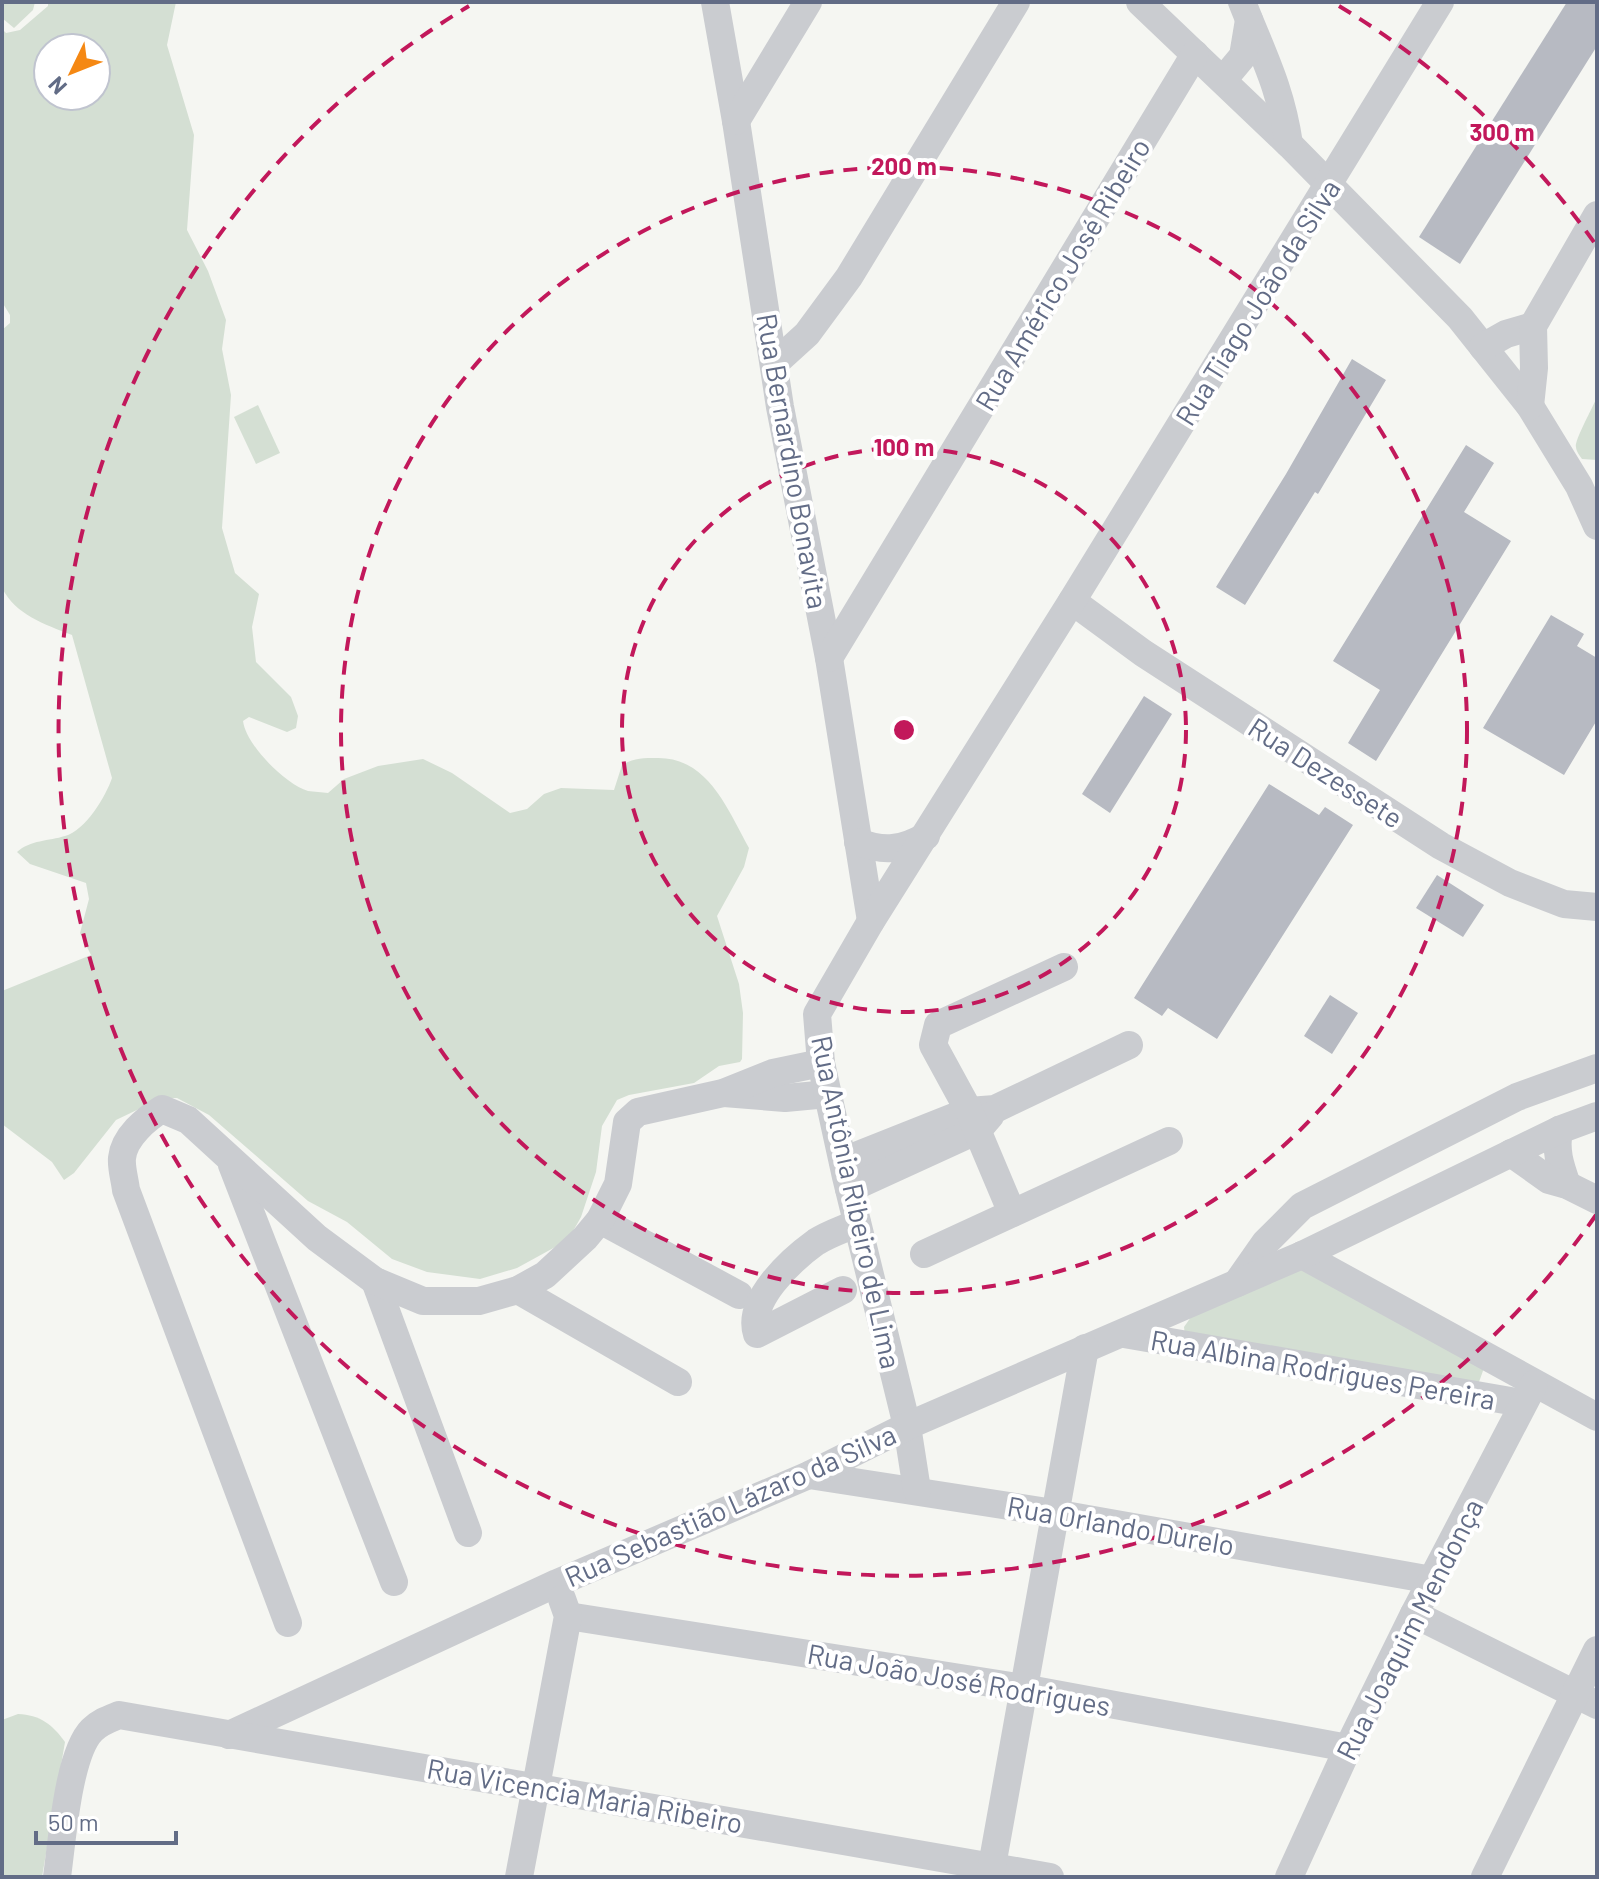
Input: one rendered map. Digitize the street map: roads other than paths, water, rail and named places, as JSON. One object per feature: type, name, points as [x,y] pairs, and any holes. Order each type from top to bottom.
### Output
[{"type":"street","name":"Rua Bernardino Bonavita","points":[[715,2],[774,364],[829,658],[871,921]]},
{"type":"street","points":[[736,121],[808,2]]},
{"type":"street","points":[[774,364],[807,334],[849,277],[1016,2]]},
{"type":"street","points":[[1140,2],[1289,144],[1460,318],[1530,406],[1579,486],[1597,526]]},
{"type":"street","name":"Rua Tiago João da Silva","points":[[1072,601],[1440,2]]},
{"type":"street","points":[[1223,80],[1243,56],[1246,11]]},
{"type":"street","points":[[1246,11],[1284,107],[1289,144]]},
{"type":"street","name":"Rua Américo José Ribeiro","points":[[829,658],[1195,54]]},
{"type":"street","points":[[1530,406],[1534,368],[1533,326],[1597,215]]},
{"type":"street","points":[[1483,347],[1506,334],[1533,326]]},
{"type":"street","name":"Rua Antônia Ribeiro de Lima","points":[[917,1490],[907,1426],[821,1063],[817,1014],[871,921],[1072,601]]},
{"type":"street","name":"Rua Dezessete","points":[[1072,601],[1143,653],[1441,846],[1510,883],[1564,904],[1597,907]]},
{"type":"street","points":[[858,842],[875,848],[893,849],[911,845],[926,836]]},
{"type":"street","points":[[1012,1213],[981,1117],[933,1045],[938,1025],[1064,967]]},
{"type":"street","points":[[849,1189],[981,1117],[1129,1045]]},
{"type":"street","points":[[288,1623],[126,1190],[122,1157],[130,1139],[149,1117],[162,1109],[188,1120],[317,1238],[375,1281],[423,1301],[479,1301],[518,1290],[545,1275],[585,1238],[600,1220],[618,1184],[627,1122],[638,1112],[723,1093],[773,1073],[821,1063]]},
{"type":"street","points":[[1236,1284],[1265,1243],[1302,1206],[1517,1097],[1597,1068]]},
{"type":"street","points":[[723,1093],[785,1098],[828,1094]]},
{"type":"street","name":"Rua Sebastião Lázaro da Silva","points":[[229,1735],[557,1583],[809,1475],[907,1426],[1302,1255],[1559,1130],[1597,1116]]},
{"type":"street","points":[[843,1161],[981,1117]]},
{"type":"street","points":[[1559,1130],[1556,1145],[1558,1160],[1567,1185]]},
{"type":"street","points":[[924,1254],[1169,1141]]},
{"type":"street","points":[[1511,1153],[1549,1180],[1597,1200]]},
{"type":"street","points":[[229,1158],[394,1582]]},
{"type":"street","points":[[600,1220],[739,1295]]},
{"type":"street","points":[[843,1290],[757,1334],[755,1314],[772,1282],[817,1242],[857,1223]]},
{"type":"street","points":[[1302,1255],[1528,1394],[1597,1417]]},
{"type":"street","points":[[375,1281],[468,1533]]},
{"type":"street","points":[[518,1290],[678,1382]]},
{"type":"street","name":"Rua Albina Rodrigues Pereira","points":[[1124,1334],[1528,1394]]},
{"type":"street","points":[[991,1871],[1085,1348]]},
{"type":"street","name":"Rua Joaquim Mendonça","points":[[1289,1877],[1414,1614],[1528,1394]]},
{"type":"street","name":"Rua Orlando Durelo","points":[[809,1475],[1054,1513],[1432,1580]]},
{"type":"street","points":[[519,1877],[568,1616],[557,1583]]},
{"type":"street","points":[[1414,1614],[1586,1699]]},
{"type":"street","name":"Rua João José Rodrigues","points":[[568,1616],[1023,1688],[1348,1748]]},
{"type":"street","points":[[1485,1877],[1586,1699],[1597,1650]]},
{"type":"street","name":"Rua Vicencia Maria Ribeiro","points":[[57,1877],[77,1754],[90,1732],[103,1721],[119,1715],[991,1871],[1050,1877]]}]
